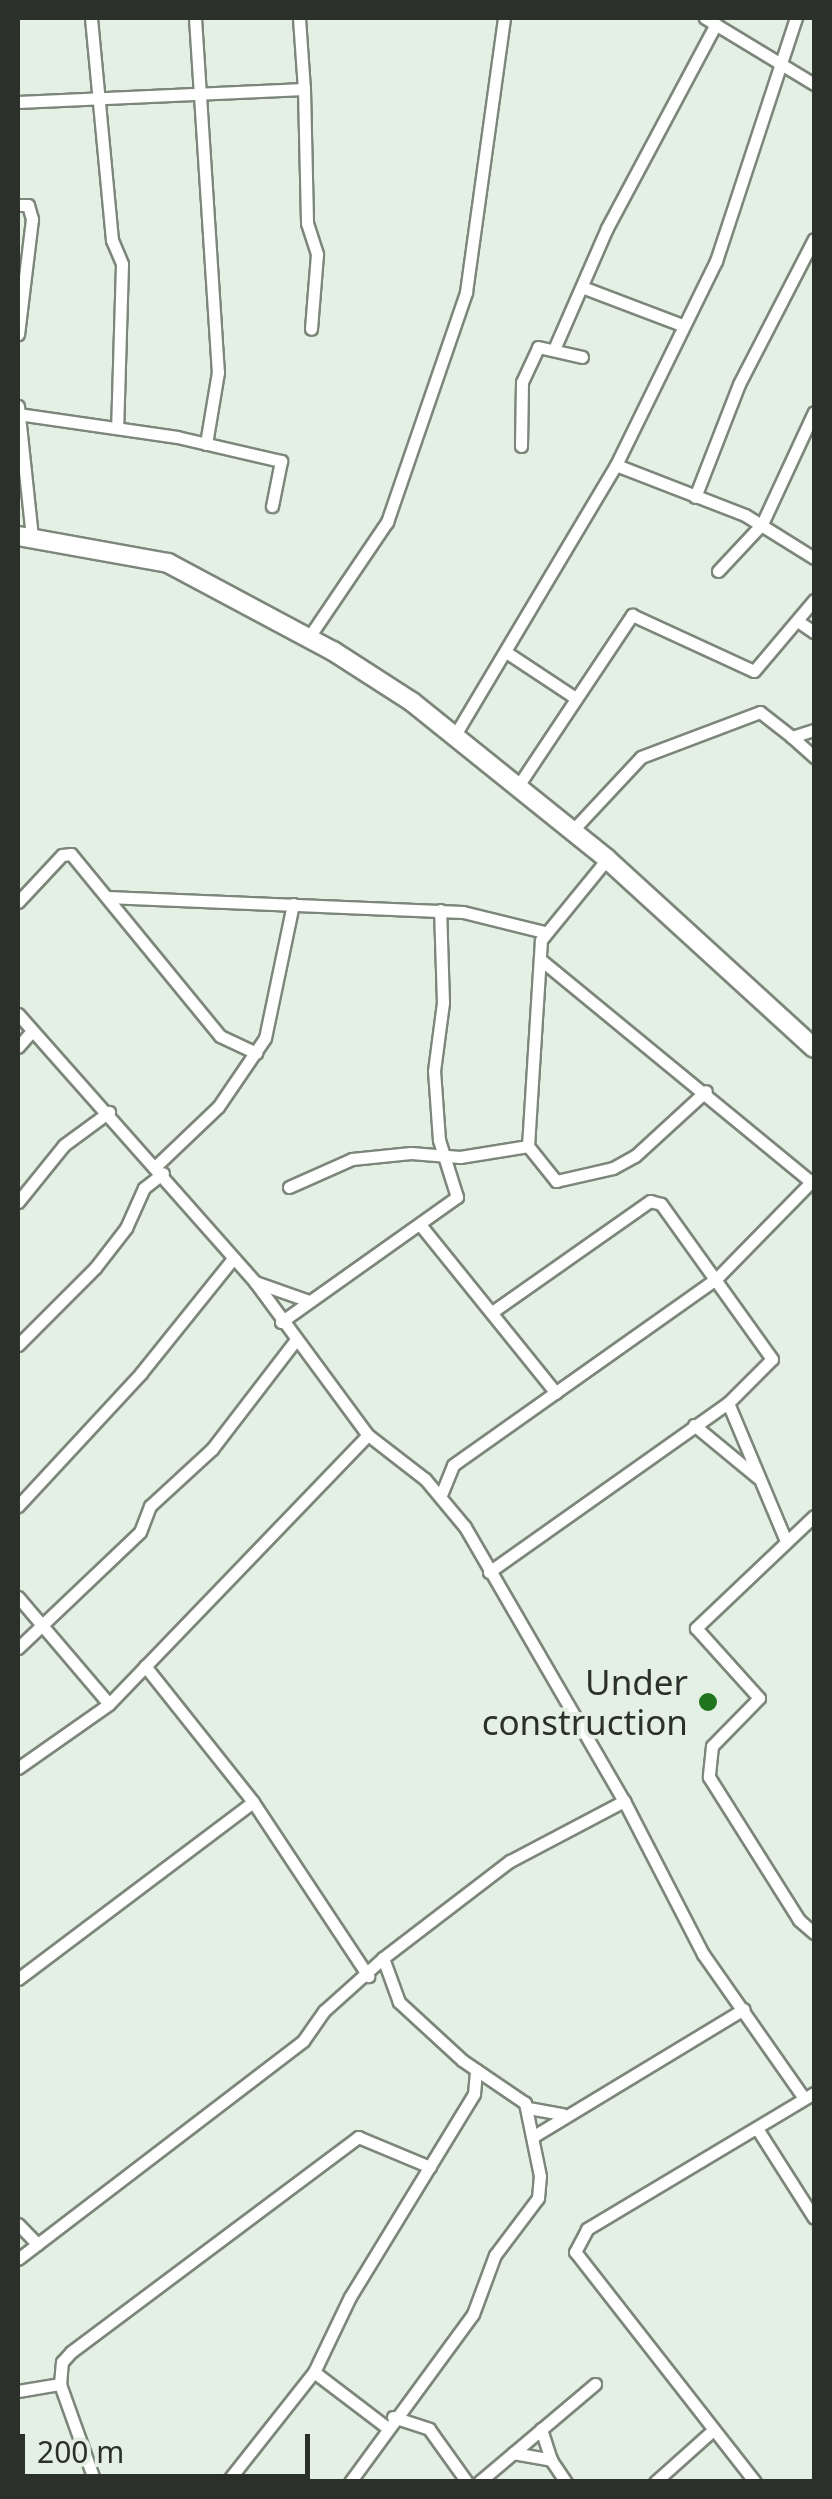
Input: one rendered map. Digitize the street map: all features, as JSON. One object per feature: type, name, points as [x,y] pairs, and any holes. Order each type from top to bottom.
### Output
[{"type":"street","points":[[91,18],[112,240],[122,264],[117,428]]},
{"type":"street","points":[[195,18],[218,372],[206,444]]},
{"type":"street","points":[[299,18],[307,223],[317,254],[311,329]]},
{"type":"street","points":[[309,637],[387,522],[466,292],[504,18]]},
{"type":"street","points":[[455,735],[616,465],[728,232],[796,18]]},
{"type":"street","points":[[556,347],[607,228],[710,21],[814,84]]},
{"type":"street","points":[[18,102],[96,102],[304,89]]},
{"type":"street","points":[[18,205],[31,210],[18,334]]},
{"type":"street","points":[[695,496],[739,384],[814,239]]},
{"type":"street","points":[[582,288],[682,325]]},
{"type":"street","points":[[521,446],[522,382],[538,347],[556,347],[582,358]]},
{"type":"street","points":[[18,406],[25,537],[168,563],[309,637],[455,735],[518,786],[814,1048]]},
{"type":"street","points":[[718,571],[762,524],[814,412]]},
{"type":"street","points":[[18,414],[117,428],[281,461],[272,506]]},
{"type":"street","points":[[616,465],[762,524],[814,558]]},
{"type":"street","points":[[518,786],[560,733],[574,697],[632,615],[754,671],[814,600]]},
{"type":"street","points":[[799,622],[814,632]]},
{"type":"street","points":[[506,652],[574,697]]},
{"type":"street","points":[[572,830],[641,756],[765,712],[814,756]]},
{"type":"street","points":[[792,737],[814,730]]},
{"type":"street","points":[[18,902],[66,853],[107,897],[220,1036],[256,1053]]},
{"type":"street","points":[[606,860],[544,932],[528,1146],[556,1181],[613,1168],[635,1156],[706,1091]]},
{"type":"street","points":[[107,897],[440,910],[544,932]]},
{"type":"street","points":[[18,1345],[94,1268],[126,1228],[144,1188],[218,1107],[256,1053],[268,1028],[294,904]]},
{"type":"street","points":[[280,1322],[422,1227],[457,1197],[444,1158],[433,1064],[443,1003],[440,910]]},
{"type":"street","points":[[426,1479],[454,1466],[716,1279],[813,1180],[541,960]]},
{"type":"street","points":[[18,1014],[160,1169],[230,1261],[255,1282],[294,1342],[368,1435],[441,1495],[624,1800],[703,1954],[809,2095],[758,2130],[587,2229],[575,2252],[712,2432],[755,2482]]},
{"type":"street","points":[[18,1047],[31,1032]]},
{"type":"street","points":[[18,1202],[64,1146],[110,1112]]},
{"type":"street","points":[[290,1186],[352,1159],[411,1153],[444,1158],[528,1146]]},
{"type":"street","points":[[489,1572],[728,1403],[772,1359],[661,1204],[650,1202],[634,1207],[492,1312]]},
{"type":"street","points":[[422,1227],[556,1392]]},
{"type":"street","points":[[18,1506],[141,1372],[230,1261]]},
{"type":"street","points":[[255,1282],[309,1301]]},
{"type":"street","points":[[18,1648],[140,1532],[150,1506],[212,1449],[294,1342]]},
{"type":"street","points":[[728,1403],[786,1541]]},
{"type":"street","points":[[694,1425],[757,1477]]},
{"type":"street","points":[[18,1768],[109,1704],[368,1435]]},
{"type":"street","points":[[441,1495],[454,1466]]},
{"type":"street","points":[[814,1516],[696,1628],[759,1698],[712,1746],[709,1777],[799,1920],[814,1933]]},
{"type":"street","points":[[18,1597],[109,1704]]},
{"type":"street","points":[[146,1666],[253,1802],[368,1976]]},
{"type":"street","points":[[18,2259],[303,2041],[324,2011],[368,1976],[383,1958],[534,1845],[624,1800]]},
{"type":"street","points":[[18,1980],[253,1802]]},
{"type":"street","points":[[383,1958],[399,2002],[476,2070],[528,2108],[562,2114]]},
{"type":"street","points":[[534,2136],[562,2114],[660,2065],[744,2009]]},
{"type":"street","points":[[227,2482],[314,2372],[338,2318],[474,2094],[476,2070]]},
{"type":"street","points":[[350,2482],[389,2422],[473,2314],[495,2255],[538,2198],[528,2108]]},
{"type":"street","points":[[758,2130],[814,2218]]},
{"type":"street","points":[[95,2482],[60,2384],[62,2362],[71,2352],[358,2137],[430,2168]]},
{"type":"street","points":[[18,2224],[37,2244]]},
{"type":"street","points":[[314,2372],[389,2422],[429,2429],[467,2482]]},
{"type":"street","points":[[18,2391],[60,2384]]},
{"type":"street","points":[[479,2482],[596,2384]]},
{"type":"street","points":[[542,2429],[550,2460],[566,2482]]},
{"type":"street","points":[[656,2482],[712,2432]]},
{"type":"street","points":[[513,2453],[550,2460]]},
{"type":"place","name":"Under construction","points":[[708,1702]]}]
